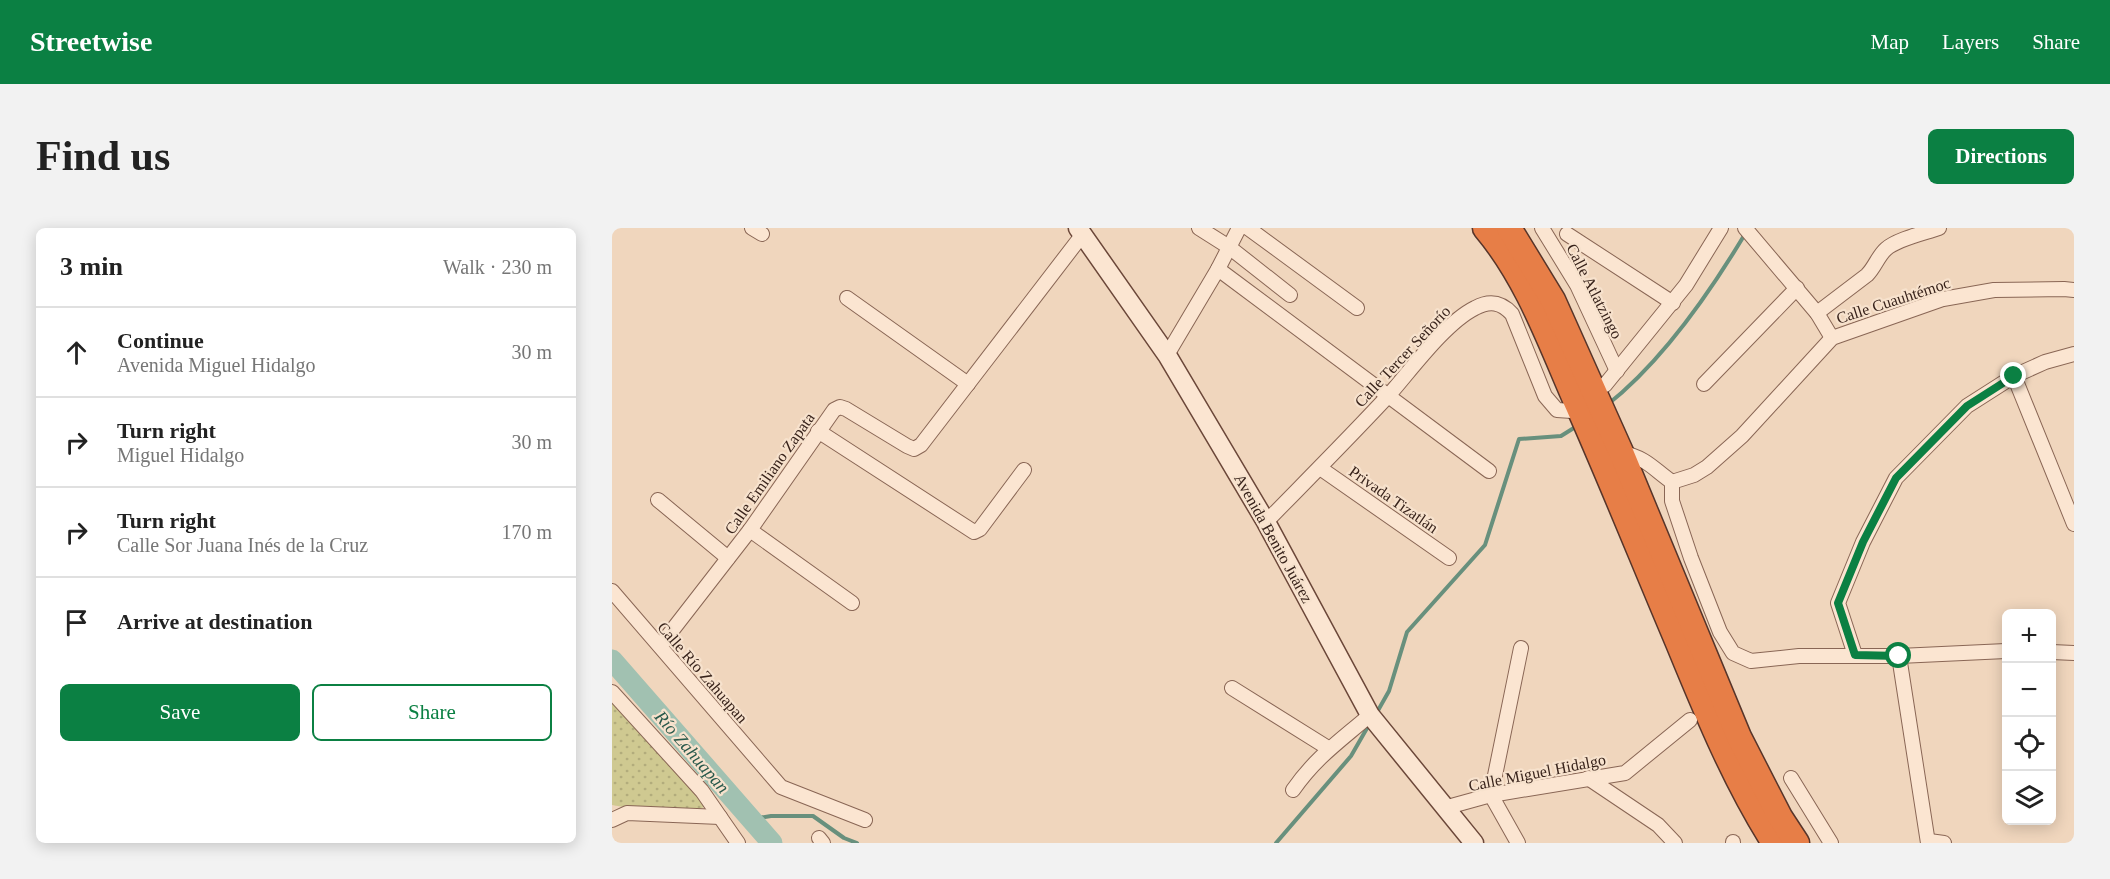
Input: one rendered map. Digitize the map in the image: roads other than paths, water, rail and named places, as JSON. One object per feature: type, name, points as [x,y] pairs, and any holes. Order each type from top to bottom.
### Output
[{"type":"highway","points":[[1485,228],[1527,290],[1718,737],[1759,819],[1774,843]]},
{"type":"highway","points":[[1509,228],[1553,300],[1621,452],[1739,737],[1780,817],[1797,843]]},
{"type":"main road","name":"Avenida Benito Juárez","points":[[1081,231],[1167,355],[1266,522],[1370,715],[1474,843]]},
{"type":"street","points":[[1199,228],[1229,247],[1290,295]]},
{"type":"street","points":[[1167,355],[1218,269],[1239,228]]},
{"type":"street","points":[[1248,228],[1357,308]]},
{"type":"street","name":"Calle Atlatzingo","points":[[1542,228],[1577,285],[1617,371]]},
{"type":"street","points":[[1605,385],[1673,303],[1721,228]]},
{"type":"street","points":[[1745,228],[1817,313],[1832,338]]},
{"type":"street","points":[[1817,313],[1874,269],[1880,255],[1888,247],[1939,228]]},
{"type":"street","name":"Calle Emiliano Zapata","points":[[660,646],[750,530],[834,410],[840,407],[914,449],[921,445],[1081,231]]},
{"type":"street","points":[[1568,234],[1673,303]]},
{"type":"street","points":[[1218,269],[1389,394],[1489,471]]},
{"type":"street","points":[[1704,384],[1797,288]]},
{"type":"street","name":"Calle Cuauhtémoc","points":[[1672,482],[1694,475],[1707,467],[1742,436],[1832,338],[1943,299],[1994,290],[2074,290]]},
{"type":"street","points":[[847,298],[968,384]]},
{"type":"street","name":"Calle Tercer Señorío","points":[[1266,522],[1320,468],[1436,341],[1463,315],[1486,303],[1505,306],[1512,314],[1545,396],[1557,410],[1572,411]]},
{"type":"street","points":[[1855,655],[1838,603],[1863,542],[1896,478],[1967,406],[2014,376],[2045,362],[2074,354]]},
{"type":"street","points":[[2014,376],[2074,524]]},
{"type":"street","points":[[818,431],[974,532],[980,529],[1024,470]]},
{"type":"street","points":[[1621,452],[1636,456],[1651,464],[1672,482],[1672,501],[1691,558],[1720,632],[1733,653],[1751,661],[1799,656],[1899,656],[2002,651]]},
{"type":"street","name":"Privada Tizatlán","points":[[1320,468],[1449,558]]},
{"type":"street","points":[[658,500],[728,558]]},
{"type":"street","points":[[750,530],[852,603]]},
{"type":"street","name":"Calle Río Zahuapan","points":[[612,591],[781,787],[865,820]]},
{"type":"street","points":[[1518,843],[1491,795],[1521,648]]},
{"type":"street","points":[[2056,652],[2074,653]]},
{"type":"street","points":[[1899,656],[1929,842],[1944,843]]},
{"type":"street","points":[[1232,688],[1328,748]]},
{"type":"street","points":[[612,692],[702,791],[738,843]]},
{"type":"street","points":[[1293,790],[1308,768],[1328,748],[1370,715]]},
{"type":"street","name":"Calle Miguel Hidalgo","points":[[1444,808],[1491,795],[1625,773],[1690,720]]},
{"type":"street","points":[[1588,778],[1658,825],[1676,843]]},
{"type":"street","points":[[1791,778],[1831,843]]},
{"type":"street","points":[[612,820],[627,813],[720,817]]},
{"type":"waterway","points":[[1607,405],[1647,368],[1684,326],[1745,234]]},
{"type":"waterway","points":[[1376,714],[1389,691],[1407,632],[1485,545],[1519,439],[1561,436],[1577,426]]},
{"type":"waterway","name":"Río Zahuapan","points":[[612,660],[772,843]]},
{"type":"waterway","points":[[1276,843],[1351,756],[1370,723]]},
{"type":"waterway","points":[[752,819],[771,816],[813,816],[844,838],[857,843]]}]
